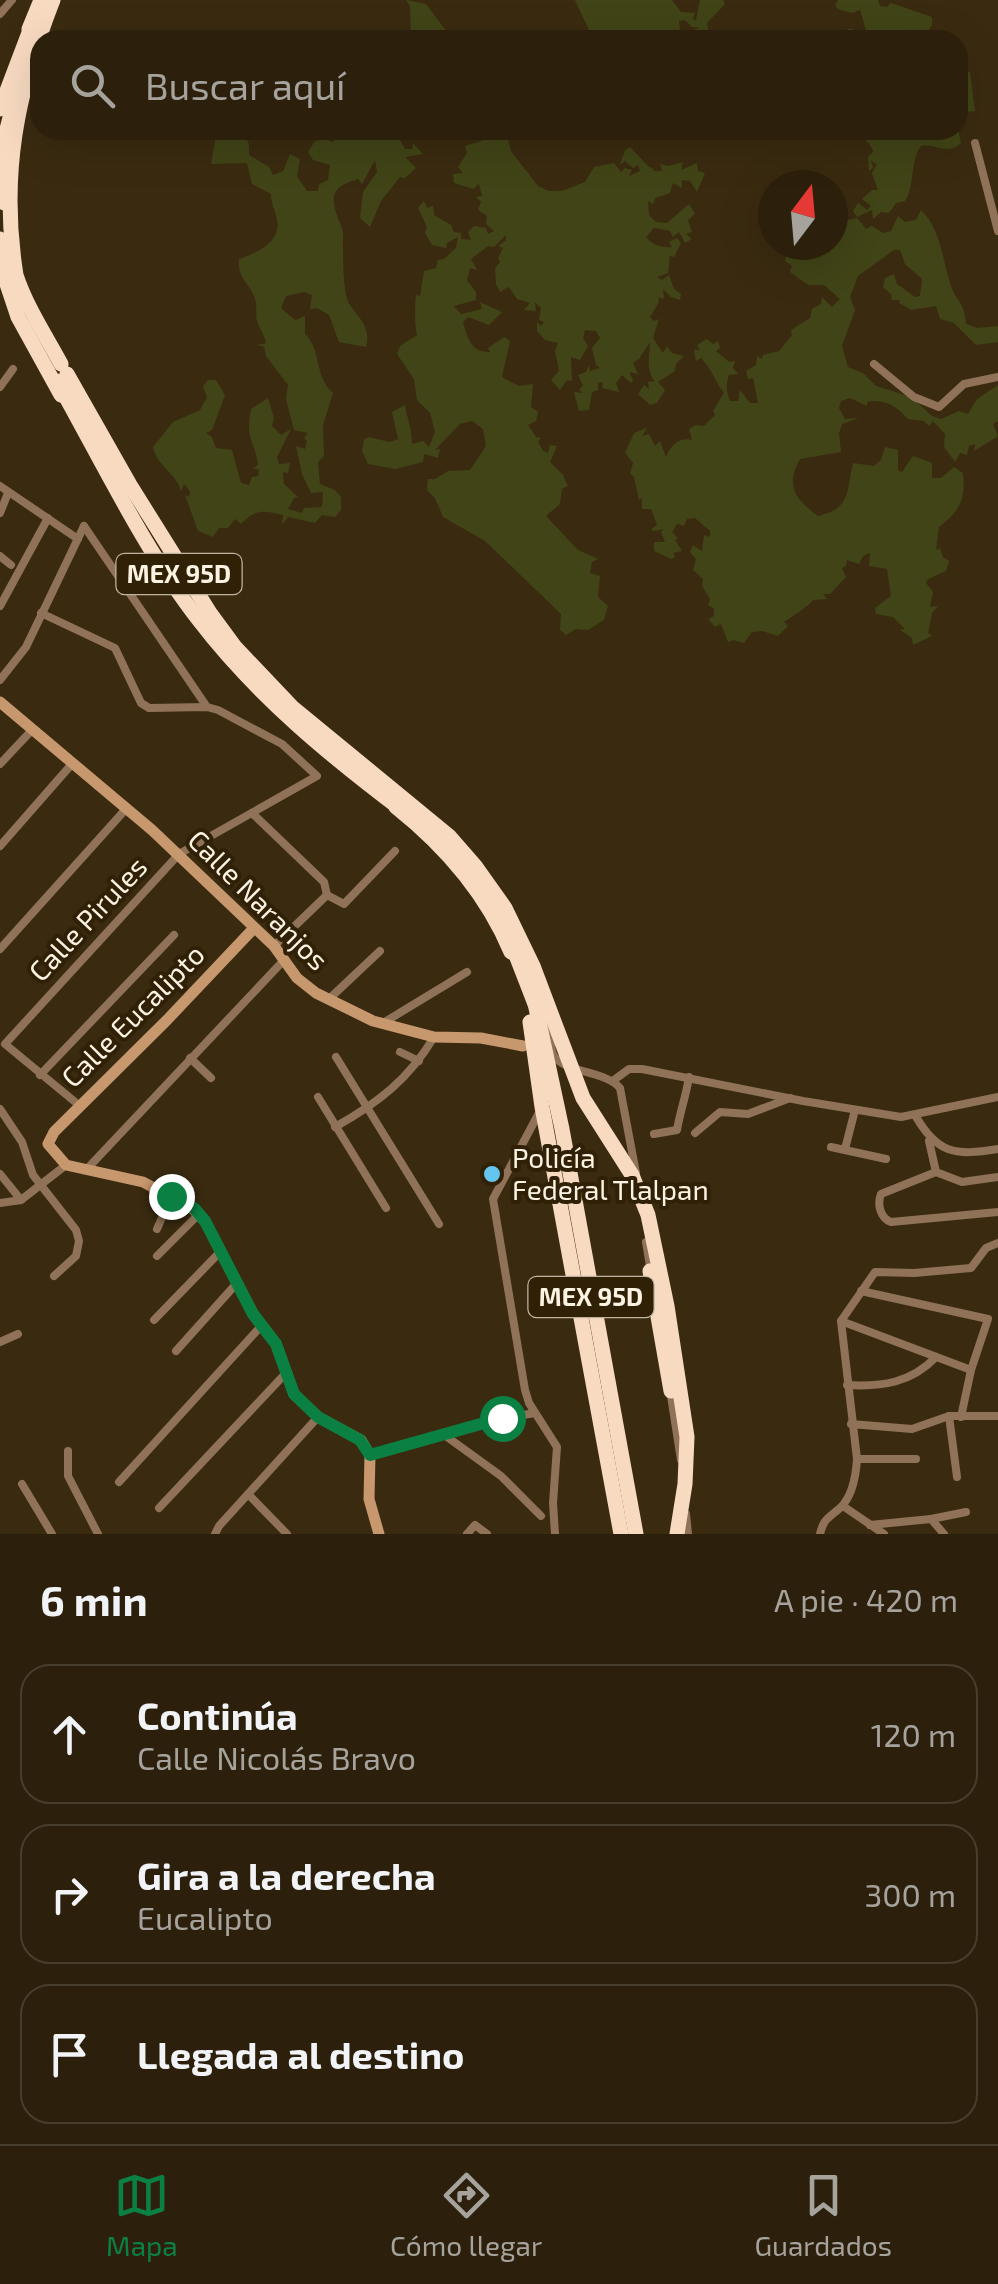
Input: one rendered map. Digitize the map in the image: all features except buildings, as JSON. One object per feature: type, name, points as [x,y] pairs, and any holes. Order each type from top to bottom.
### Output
[{"type":"highway","points":[[34,30],[47,0]]},
{"type":"highway","points":[[38,30],[47,0]]},
{"type":"highway","name":"MEX 95D","points":[[36,30],[47,0]]},
{"type":"highway","points":[[0,109],[30,39]]},
{"type":"highway","name":"MEX 95D","points":[[30,48],[15,90],[3,159],[6,236],[13,273],[31,321],[125,485],[202,606],[275,694],[445,836],[502,912],[524,959],[562,1129],[636,1534]]},
{"type":"highway","points":[[30,54],[5,149],[3,200],[16,276],[42,329],[130,485],[210,614],[236,647],[292,706],[449,836],[491,887],[513,923],[583,1098],[632,1175],[648,1216],[667,1306],[687,1437],[685,1484],[676,1534]]},
{"type":"highway","points":[[0,239],[14,294],[36,345],[195,616],[248,679],[283,713],[447,849],[475,881],[510,940],[574,1100],[631,1194],[640,1216],[678,1436],[668,1534]]},
{"type":"highway","name":"MEX 95D","points":[[0,263],[18,317],[90,447],[189,611],[254,688],[442,848],[496,920],[517,965],[525,994],[542,1107],[621,1534]]},
{"type":"street","points":[[0,14],[12,0]]},
{"type":"street","points":[[975,143],[998,231]]},
{"type":"street","points":[[874,364],[914,397],[940,407],[964,384],[998,377]]},
{"type":"street","points":[[0,387],[13,370]]},
{"type":"street","points":[[0,486],[78,539]]},
{"type":"street","points":[[0,513],[8,493]]},
{"type":"street","points":[[0,606],[48,518]]},
{"type":"street","points":[[0,680],[18,661],[84,526],[207,707]]},
{"type":"street","points":[[0,556],[11,565]]},
{"type":"street","points":[[42,613],[115,648],[141,703],[149,708],[207,707]]},
{"type":"street","name":"Calle Naranjos","points":[[0,702],[178,854],[274,946],[296,978],[328,999],[383,1023],[434,1037],[482,1038],[523,1046]]},
{"type":"street","name":"Calle Pirules","points":[[40,1074],[4,1044],[178,854],[316,776],[312,768],[266,734],[207,707]]},
{"type":"street","points":[[0,764],[32,730]]},
{"type":"street","points":[[0,846],[71,765]]},
{"type":"street","points":[[0,949],[125,810]]},
{"type":"street","points":[[252,813],[324,882],[327,896],[340,904],[349,902],[395,851]]},
{"type":"street","points":[[274,946],[327,896]]},
{"type":"street","name":"Calle Eucalipto","points":[[66,1165],[48,1144],[48,1138],[254,928]]},
{"type":"street","points":[[80,1106],[40,1074],[174,935]]},
{"type":"street","points":[[328,999],[380,951]]},
{"type":"street","points":[[86,1170],[285,959]]},
{"type":"street","points":[[524,959],[537,975],[554,1056],[562,1064],[614,1080],[624,1098],[681,1462],[688,1534]]},
{"type":"street","points":[[383,1023],[466,972]]},
{"type":"street","points":[[335,1127],[397,1086],[434,1037]]},
{"type":"street","points":[[400,1052],[419,1061]]},
{"type":"street","points":[[336,1057],[439,1224]]},
{"type":"street","points":[[190,1058],[211,1078]]},
{"type":"street","points":[[614,1080],[629,1069],[901,1117],[998,1097]]},
{"type":"street","points":[[654,1134],[678,1130],[689,1077]]},
{"type":"street","points":[[318,1097],[386,1208]]},
{"type":"street","points":[[696,1133],[720,1112],[748,1114],[790,1098]]},
{"type":"street","points":[[542,1107],[493,1199],[524,1390],[557,1447],[555,1534]]},
{"type":"street","points":[[0,1109],[13,1126],[33,1176],[78,1236],[76,1256],[54,1276]]},
{"type":"street","points":[[845,1149],[854,1110]]},
{"type":"street","points":[[915,1115],[930,1141],[936,1172]]},
{"type":"street","points":[[930,1141],[952,1151],[998,1149]]},
{"type":"street","points":[[831,1147],[886,1159]]},
{"type":"street","points":[[0,1203],[21,1200],[66,1165],[132,1179],[199,1214],[236,1283],[276,1344],[294,1394],[318,1417],[354,1435],[370,1455],[370,1499],[379,1534]]},
{"type":"street","points":[[998,1177],[962,1182],[936,1172],[881,1194],[878,1201],[882,1215],[892,1222],[998,1212]]},
{"type":"street","points":[[0,1174],[21,1200]]},
{"type":"street","points":[[157,1230],[171,1196]]},
{"type":"street","points":[[158,1256],[199,1214]]},
{"type":"street","points":[[820,1534],[824,1520],[843,1506],[855,1479],[857,1458],[841,1321],[871,1276],[881,1271],[914,1273],[971,1268],[986,1248],[998,1243]]},
{"type":"street","points":[[154,1320],[220,1252]]},
{"type":"street","points":[[176,1351],[236,1283]]},
{"type":"street","points":[[861,1291],[988,1320],[971,1370],[962,1417]]},
{"type":"street","points":[[841,1321],[971,1370]]},
{"type":"street","points":[[118,1482],[262,1325]]},
{"type":"street","points":[[0,1342],[18,1334]]},
{"type":"street","points":[[847,1386],[878,1387],[898,1381],[922,1371],[936,1357]]},
{"type":"street","points":[[159,1508],[286,1373]]},
{"type":"street","points":[[370,1455],[472,1424],[535,1412]]},
{"type":"street","points":[[851,1424],[912,1429],[949,1416],[997,1415]]},
{"type":"street","points":[[949,1416],[956,1477]]},
{"type":"street","points":[[216,1534],[318,1417]]},
{"type":"street","points":[[444,1434],[501,1476],[542,1516]]},
{"type":"street","points":[[68,1451],[68,1476],[98,1534]]},
{"type":"street","points":[[857,1458],[916,1459]]},
{"type":"street","points":[[22,1484],[52,1534]]},
{"type":"street","points":[[248,1494],[287,1534]]},
{"type":"street","points":[[843,1506],[884,1534]]},
{"type":"street","points":[[870,1525],[966,1512]]},
{"type":"street","points":[[931,1518],[944,1534]]},
{"type":"street","points":[[468,1534],[475,1525],[487,1534]]},
{"type":"green space","points":[[406,0],[426,4],[446,30],[411,30],[410,6]]},
{"type":"green space","points":[[575,0],[672,0],[681,12],[695,13],[696,20],[700,0],[723,0],[725,4],[707,23],[708,30],[693,30],[700,28],[685,20],[679,21],[680,30],[589,30]]},
{"type":"green space","points":[[838,0],[878,0],[880,6],[891,3],[932,17],[932,25],[929,30],[866,30],[860,10],[852,13],[835,5]]},
{"type":"green space","points":[[968,71],[970,72],[975,111],[968,112]]},
{"type":"green space","points":[[215,140],[247,140],[249,155],[269,167],[273,175],[283,171],[290,154],[300,159],[297,176],[307,191],[318,191],[319,184],[328,180],[330,165],[313,160],[308,152],[315,141],[400,140],[405,149],[412,149],[413,143],[423,154],[405,157],[416,168],[405,178],[400,177],[381,201],[370,227],[360,218],[363,192],[377,172],[375,160],[362,184],[358,179],[335,193],[343,235],[346,292],[366,329],[366,347],[339,342],[329,315],[317,308],[310,309],[312,295],[304,292],[286,296],[281,308],[295,320],[305,316],[305,334],[314,348],[323,379],[333,393],[323,425],[324,456],[318,462],[320,484],[341,497],[341,510],[335,517],[322,515],[315,523],[288,517],[282,525],[283,515],[260,512],[241,524],[235,519],[228,528],[219,528],[213,537],[198,531],[185,495],[189,497],[190,491],[184,484],[181,492],[153,447],[173,422],[200,410],[207,397],[203,386],[208,380],[216,380],[225,395],[212,430],[206,433],[216,448],[232,450],[241,483],[249,485],[259,470],[253,468],[258,465],[250,433],[251,409],[268,398],[274,418],[272,426],[281,435],[291,429],[277,457],[279,464],[290,463],[288,473],[283,472],[284,484],[298,497],[288,509],[302,513],[304,508],[322,507],[323,492],[311,493],[296,446],[305,449],[304,438],[308,433],[294,430],[286,399],[288,385],[266,356],[264,347],[257,345],[266,343],[257,321],[255,299],[240,270],[239,259],[266,246],[276,235],[271,194],[252,184],[247,163],[211,164]]},
{"type":"green space","points":[[484,140],[508,140],[511,151],[538,186],[549,191],[562,191],[585,182],[594,167],[614,163],[621,172],[625,168],[632,170],[629,176],[640,171],[638,165],[633,168],[625,161],[620,165],[630,147],[653,171],[662,171],[660,164],[683,162],[681,170],[697,163],[698,171],[705,173],[697,192],[690,181],[682,180],[682,188],[673,183],[670,193],[655,198],[653,204],[648,201],[649,215],[656,222],[667,223],[689,204],[695,214],[688,220],[692,232],[686,234],[692,239],[685,243],[679,232],[673,237],[670,231],[654,228],[646,237],[661,246],[672,247],[669,242],[677,238],[681,243],[674,257],[670,256],[668,273],[657,277],[662,280],[669,275],[674,289],[681,294],[680,300],[663,289],[664,299],[658,297],[650,317],[654,321],[659,319],[653,338],[663,353],[667,346],[672,353],[684,356],[675,371],[658,382],[665,390],[657,403],[650,405],[638,394],[644,385],[649,389],[648,382],[655,381],[649,367],[650,342],[633,363],[638,374],[629,372],[631,383],[622,375],[616,383],[619,392],[602,388],[603,382],[598,383],[589,410],[579,411],[574,392],[583,393],[579,390],[583,385],[578,375],[586,372],[589,365],[590,371],[600,368],[592,348],[600,338],[596,331],[585,330],[583,338],[588,346],[580,360],[571,357],[572,381],[567,380],[560,390],[551,380],[559,371],[555,351],[558,343],[545,340],[537,331],[537,322],[541,326],[544,322],[539,320],[541,308],[535,302],[536,311],[524,310],[530,303],[517,299],[509,287],[500,292],[496,284],[495,268],[503,248],[498,246],[506,235],[494,247],[488,246],[471,259],[477,270],[470,268],[467,280],[476,292],[476,300],[454,306],[461,314],[482,309],[480,302],[502,312],[489,325],[468,317],[463,322],[466,333],[474,347],[484,352],[490,352],[488,348],[504,337],[510,341],[502,377],[519,386],[533,384],[531,407],[538,412],[536,421],[528,425],[541,438],[538,442],[543,451],[548,453],[550,445],[557,446],[550,462],[568,486],[562,489],[560,504],[546,516],[578,550],[598,559],[592,562],[590,573],[600,576],[598,597],[608,606],[604,620],[588,630],[576,629],[566,635],[560,630],[561,614],[485,541],[443,517],[427,490],[428,479],[448,471],[470,470],[486,446],[483,429],[472,421],[460,424],[435,450],[440,449],[438,458],[424,454],[423,462],[395,469],[368,464],[362,451],[368,437],[390,442],[398,439],[392,412],[405,405],[412,444],[423,441],[429,447],[435,432],[430,413],[417,400],[414,379],[397,354],[400,346],[417,335],[416,295],[420,296],[424,271],[436,268],[438,260],[456,248],[458,237],[447,243],[446,248],[432,245],[418,208],[424,201],[427,208],[433,206],[434,215],[451,225],[454,232],[461,233],[461,239],[471,240],[468,232],[474,226],[486,228],[488,234],[494,231],[486,224],[487,216],[478,210],[481,202],[476,197],[482,196],[479,184],[473,189],[454,183],[453,174],[463,173],[458,167],[467,153],[465,146]]},
{"type":"green space","points":[[866,140],[961,143],[946,149],[921,146],[905,201],[873,219],[872,210],[857,217],[853,211],[858,203],[867,210],[871,206],[862,199],[878,190],[872,173],[877,164],[871,161],[873,168],[869,171],[871,147]]},
{"type":"green space","points":[[921,210],[937,236],[966,324],[977,328],[998,326],[998,342],[976,345],[954,323],[940,319],[936,306],[911,310],[900,300],[892,300],[883,287],[885,278],[894,274],[897,284],[915,297],[920,296],[922,279],[905,264],[900,250],[894,250],[858,276],[850,297],[855,310],[842,346],[848,367],[863,373],[876,386],[911,397],[941,419],[959,411],[968,414],[977,399],[998,385],[998,421],[993,424],[998,436],[974,451],[975,444],[969,446],[967,455],[960,453],[955,462],[944,447],[945,434],[933,421],[929,426],[924,421],[908,419],[885,403],[868,401],[867,406],[850,398],[841,401],[839,408],[845,419],[859,418],[842,424],[841,452],[800,459],[793,484],[798,498],[818,516],[842,504],[853,463],[874,466],[881,460],[885,447],[898,450],[898,470],[902,472],[913,456],[932,463],[932,478],[941,478],[954,467],[963,473],[960,504],[939,527],[936,550],[940,548],[949,561],[946,571],[926,583],[933,592],[930,607],[938,606],[932,613],[928,633],[932,636],[913,645],[912,638],[900,630],[905,629],[893,617],[876,614],[875,608],[891,596],[887,569],[869,566],[870,553],[859,564],[847,560],[842,568],[846,577],[830,594],[823,594],[827,599],[813,600],[784,622],[788,626],[778,636],[752,632],[744,643],[728,642],[721,624],[715,627],[708,619],[714,616],[714,609],[708,605],[710,599],[702,586],[703,579],[693,570],[696,559],[690,552],[693,545],[702,551],[704,535],[710,537],[710,531],[695,518],[687,519],[684,526],[677,524],[672,532],[682,551],[673,553],[675,557],[671,559],[654,551],[654,542],[665,542],[661,532],[664,529],[651,529],[657,525],[651,509],[642,509],[642,498],[639,500],[630,473],[633,463],[625,453],[634,433],[647,428],[642,436],[649,434],[655,446],[660,441],[666,457],[676,443],[692,440],[689,429],[704,426],[715,415],[713,411],[724,393],[701,358],[696,361],[694,350],[700,350],[697,345],[707,339],[713,344],[718,341],[720,348],[716,351],[729,362],[735,361],[733,368],[738,374],[729,375],[727,382],[730,401],[738,401],[740,390],[750,403],[758,403],[753,378],[748,379],[746,371],[756,365],[757,356],[762,359],[763,355],[779,351],[792,335],[791,330],[810,318],[822,297],[832,307],[840,299],[824,285],[808,285],[790,272],[792,266],[785,260],[848,260],[848,220],[857,218],[866,229],[872,226],[883,233],[891,231],[898,216],[905,222],[916,220]]},
{"type":"place","name":"Policía Federal Tlalpan","points":[[492,1174]]},
{"type":"route","points":[[171,1196],[194,1208],[205,1221],[253,1314],[276,1344],[294,1394],[318,1417],[354,1435],[370,1455],[502,1418]]}]
